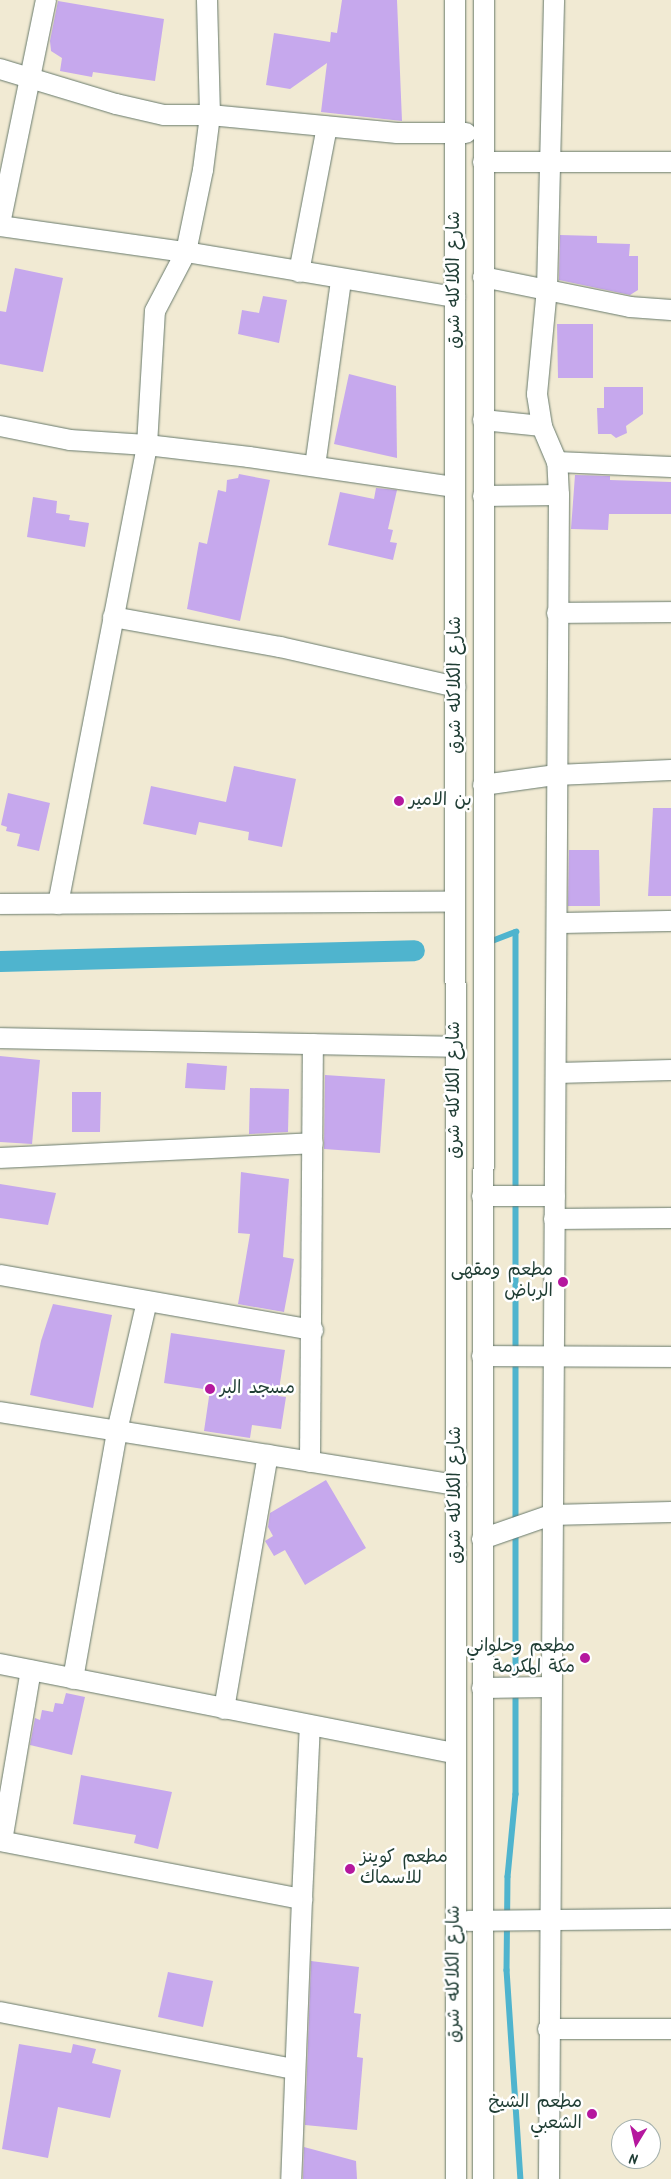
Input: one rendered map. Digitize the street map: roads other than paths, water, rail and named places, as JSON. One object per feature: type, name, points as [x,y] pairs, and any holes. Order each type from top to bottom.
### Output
[{"type":"street","points":[[46,0],[33,76],[0,225],[186,252],[341,280],[455,297]]},
{"type":"street","points":[[58,904],[146,445],[156,311],[186,252],[210,115],[207,0]]},
{"type":"street","name":"شارع الكلاكله شرق","points":[[455,0],[456,1485],[454,1921],[456,2179]]},
{"type":"street","name":"شارع الكلاكله شرق","points":[[483,2179],[482,785],[484,0]]},
{"type":"street","points":[[550,2179],[548,2029],[551,1515],[558,923],[556,613],[559,495],[557,462],[542,426],[537,394],[547,289],[554,0]]},
{"type":"street","points":[[0,69],[33,76],[126,106],[164,115],[210,115],[327,127],[454,134],[483,133]]},
{"type":"street","points":[[299,272],[327,127]]},
{"type":"street","points":[[483,162],[671,162]]},
{"type":"street","points":[[483,277],[630,306],[671,310]]},
{"type":"street","points":[[315,466],[341,280]]},
{"type":"street","points":[[483,420],[542,426]]},
{"type":"street","points":[[0,426],[70,440],[146,445],[315,466],[455,487]]},
{"type":"street","points":[[557,462],[671,467]]},
{"type":"street","points":[[483,496],[559,495]]},
{"type":"street","points":[[556,613],[671,612]]},
{"type":"street","points":[[113,617],[280,647],[456,687]]},
{"type":"street","points":[[482,785],[556,775],[671,770]]},
{"type":"street","points":[[0,904],[455,902]]},
{"type":"street","points":[[558,923],[671,921]]},
{"type":"street","points":[[0,1038],[456,1047]]},
{"type":"street","points":[[310,1462],[313,1330],[313,1044]]},
{"type":"street","points":[[557,1073],[671,1070]]},
{"type":"street","points":[[0,1158],[313,1143]]},
{"type":"street","points":[[482,1196],[555,1196]]},
{"type":"street","points":[[554,1219],[671,1218]]},
{"type":"street","points":[[0,1275],[313,1330]]},
{"type":"street","points":[[73,1679],[117,1431],[147,1301]]},
{"type":"street","points":[[482,1356],[671,1358]]},
{"type":"street","points":[[0,1412],[456,1485]]},
{"type":"street","points":[[224,1709],[268,1455]]},
{"type":"street","points":[[482,1540],[551,1515],[671,1512]]},
{"type":"street","points":[[0,1664],[310,1726],[455,1752]]},
{"type":"street","points":[[31,1670],[1,1841],[302,1899]]},
{"type":"street","points":[[482,1688],[551,1687]]},
{"type":"street","points":[[291,2179],[293,2069],[310,1726]]},
{"type":"street","points":[[454,1921],[549,1918],[671,1919]]},
{"type":"street","points":[[0,2012],[293,2069]]},
{"type":"street","points":[[548,2029],[671,2029]]},
{"type":"waterway","points":[[492,941],[516,932],[516,1794],[508,1877],[507,1970],[521,2179]]},
{"type":"waterway","points":[[0,961],[414,950]]},
{"type":"place","name":"بن الامير","points":[[399,801]]},
{"type":"place","name":"مطعم ومقهى الرباض","points":[[563,1282]]},
{"type":"place","name":"مسجد البر","points":[[210,1389]]},
{"type":"place","name":"مطعم وحلواني مكة المكرمة","points":[[585,1658]]},
{"type":"place","name":"مطعم كوينز للاسماك","points":[[350,1869]]},
{"type":"place","name":"مطعم الشيخ الشعبي","points":[[592,2114]]}]
